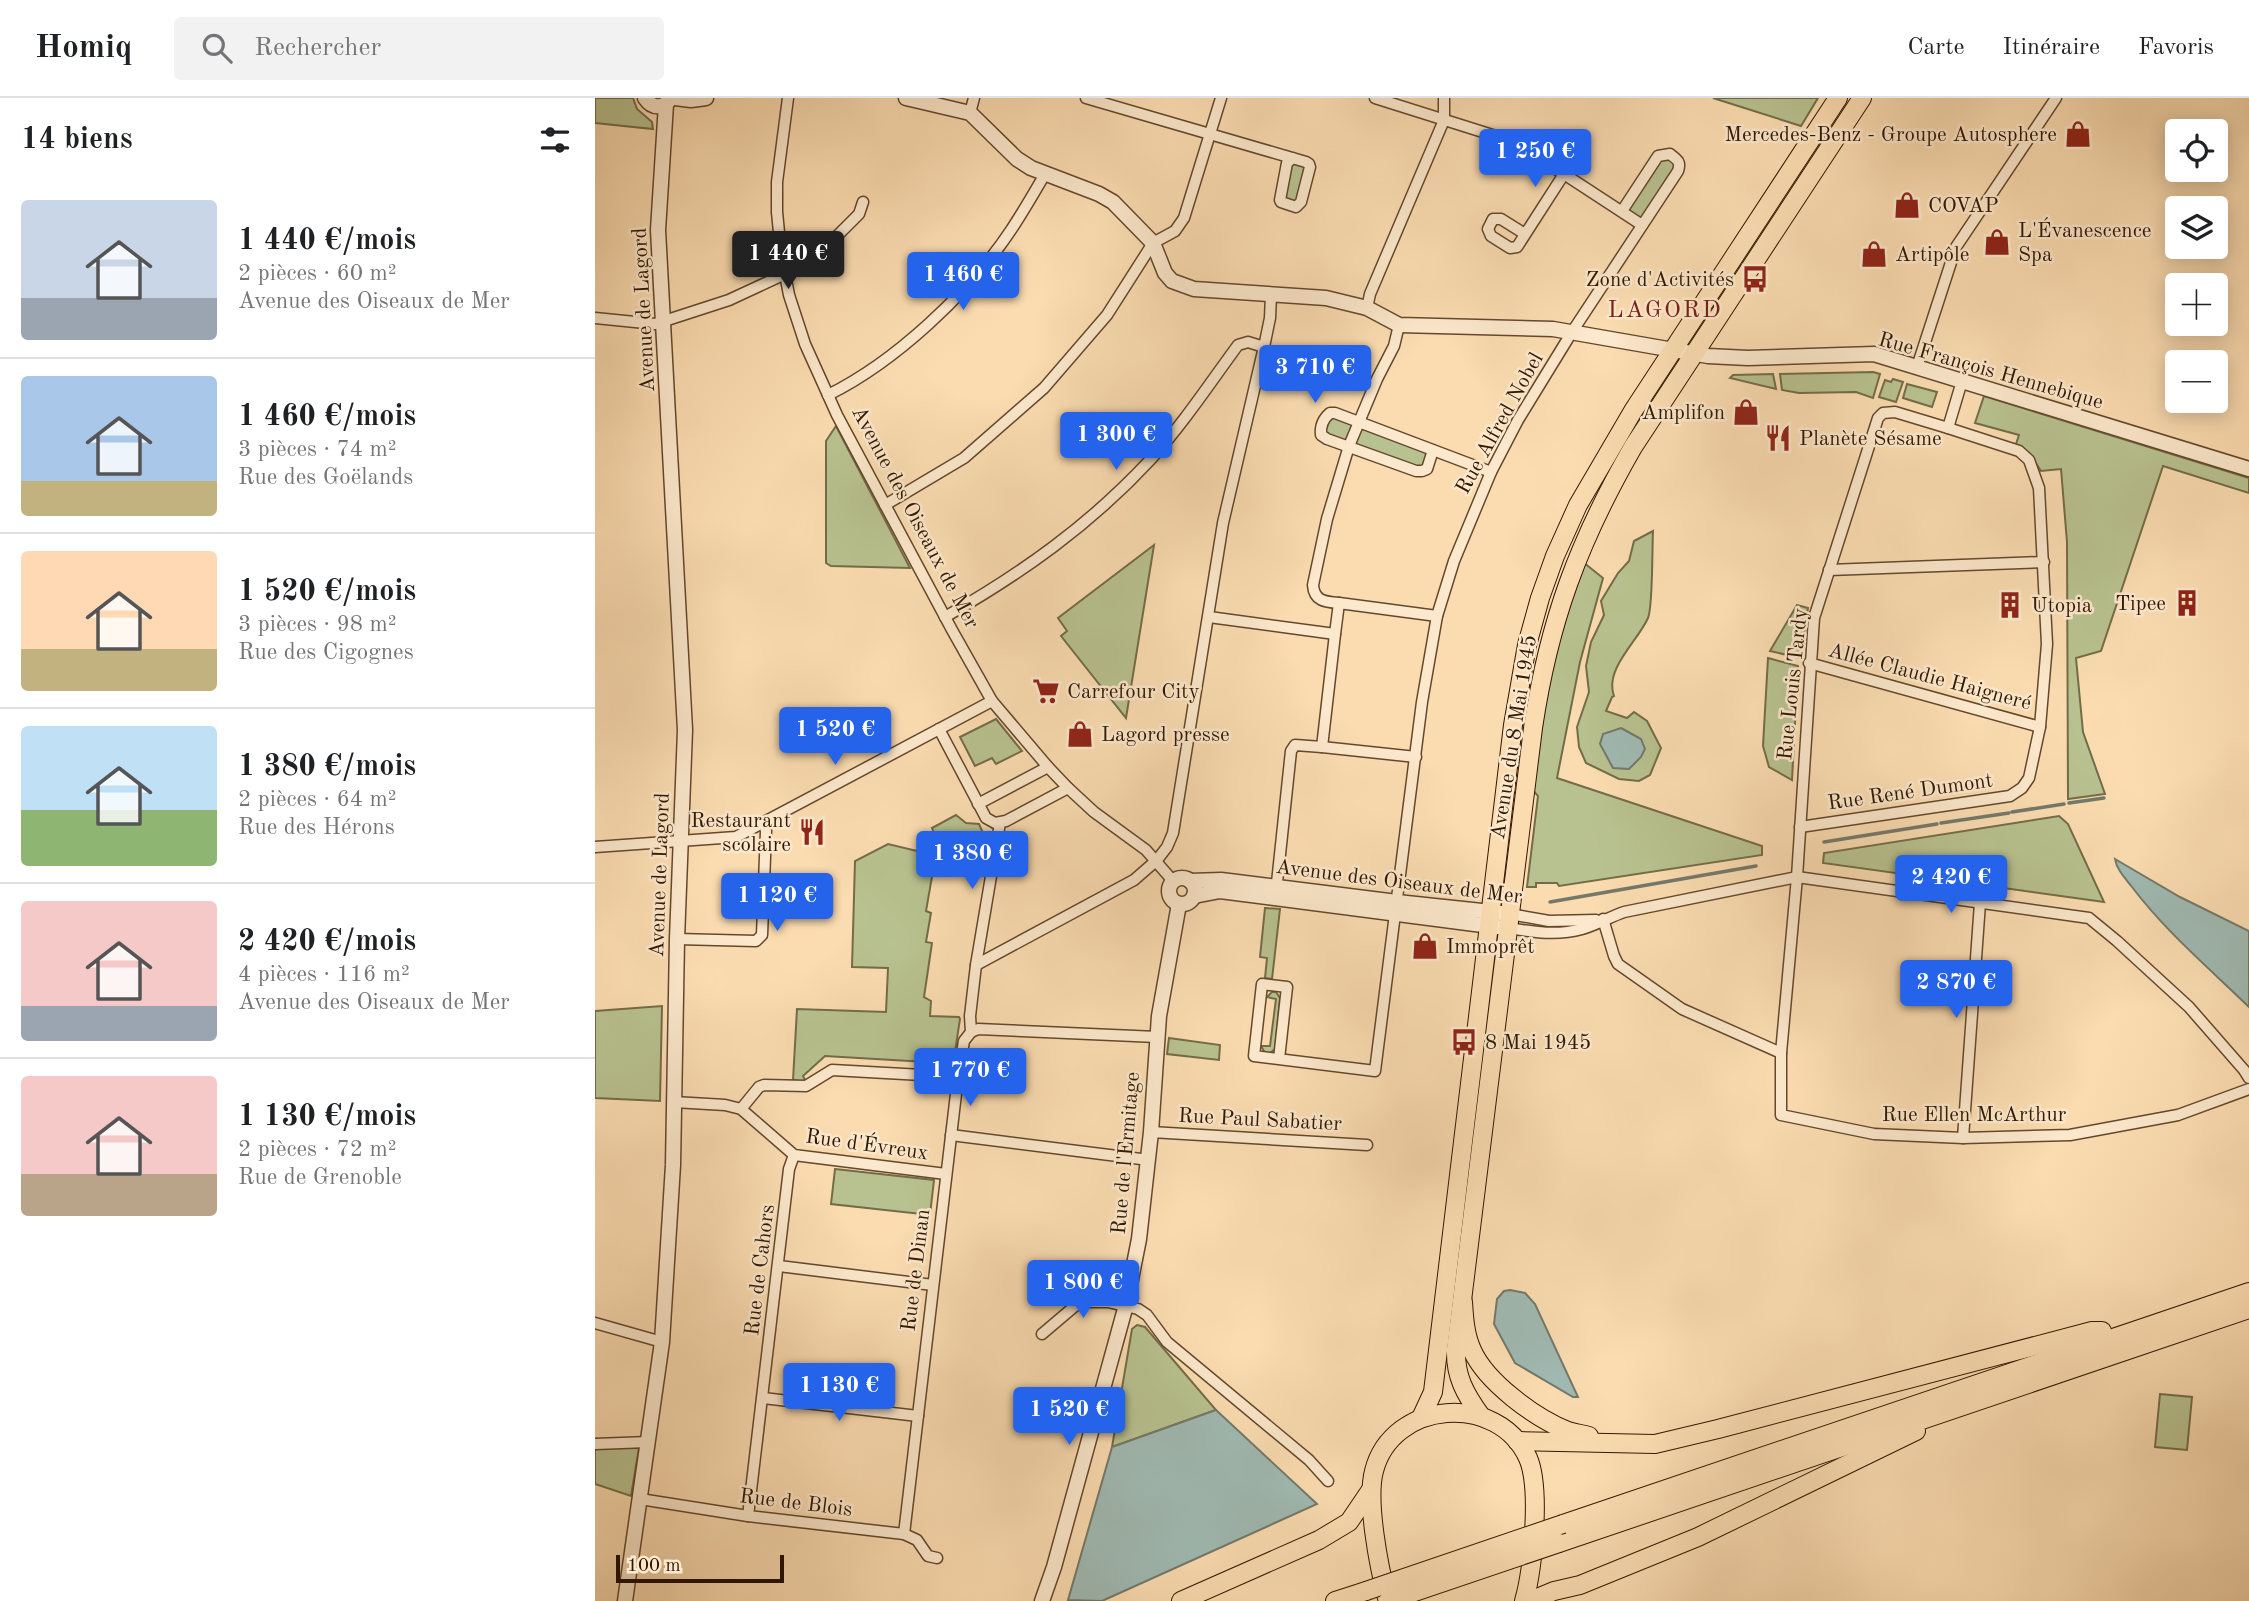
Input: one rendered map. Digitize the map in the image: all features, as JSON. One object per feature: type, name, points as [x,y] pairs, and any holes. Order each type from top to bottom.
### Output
[{"type":"main road","name":"Avenue du 8 Mai 1945","points":[[1421,1418],[1433,1392],[1514,714],[1527,645],[1540,598],[1564,535],[1593,477],[1838,98]]},
{"type":"main road","name":"Avenue du 8 Mai 1945","points":[[1481,1416],[1462,1387],[1455,1364],[1537,698],[1560,605],[1582,544],[1633,447],[1862,98]]},
{"type":"main road","points":[[1335,1601],[2249,1292]]},
{"type":"main road","points":[[1462,1302],[1471,1348],[1481,1366],[1497,1384],[1567,1431],[1616,1443]]},
{"type":"main road","points":[[1388,1601],[2249,1309]]},
{"type":"main road","points":[[1517,1441],[1655,1444],[2092,1331],[2130,1331]]},
{"type":"main road","points":[[1529,1601],[1547,1593],[1580,1585],[1698,1537],[1914,1432],[1941,1422],[1969,1403]]},
{"type":"main road","name":"Avenue du 8 Mai 1945","points":[[1388,1601],[1370,1491],[1374,1469],[1391,1440],[1421,1418],[1451,1412],[1481,1416],[1500,1427],[1517,1441],[1527,1456],[1535,1491],[1529,1582],[1524,1601]]},
{"type":"main road","points":[[1181,1601],[1319,1540],[1349,1522],[1370,1491]]},
{"type":"main road","points":[[1567,1601],[1622,1569]]},
{"type":"street","points":[[663,101],[706,98]]},
{"type":"street","name":"Avenue des Oiseaux de Mer","points":[[788,98],[777,182],[778,234],[789,295],[805,344],[828,396],[992,701],[1068,788],[1094,812],[1146,850],[1174,881]]},
{"type":"street","points":[[906,98],[972,105],[1017,159],[1045,174],[1113,202],[1153,243],[1165,273],[1172,281],[1194,289],[1326,298],[1367,308],[1399,325],[1394,346],[1349,446],[1327,519],[1313,584],[1314,593],[1319,599],[1339,603],[1437,616]]},
{"type":"street","points":[[1088,98],[1293,158]]},
{"type":"street","points":[[885,505],[964,458],[1044,388],[1107,315],[1153,243],[1175,231],[1184,218],[1221,98]]},
{"type":"street","points":[[1375,98],[1502,138],[1564,174],[1641,225]]},
{"type":"street","points":[[1367,308],[1370,294],[1444,120],[1444,98]]},
{"type":"street","points":[[1917,367],[1956,247],[2056,98]]},
{"type":"street","name":"Avenue de Lagord","points":[[625,1601],[662,1342],[673,1165],[677,939],[685,730],[658,230],[663,101]]},
{"type":"street","name":"Rue Alfred Nobel","points":[[1279,1059],[1375,1071],[1422,702],[1437,616],[1454,561],[1491,472],[1518,420],[1572,332],[1678,171],[1678,160],[1670,154],[1658,156],[1622,211]]},
{"type":"street","points":[[828,396],[848,386],[927,326],[983,268],[1011,230],[1045,174]]},
{"type":"street","points":[[1525,234],[1564,174]]},
{"type":"street","points":[[595,318],[655,324],[729,300],[785,274],[834,239],[859,214],[863,202]]},
{"type":"street","points":[[976,965],[1134,880],[1157,860],[1174,833],[1223,523],[1264,347],[1271,295]]},
{"type":"street","name":"Rue François Hennebique","points":[[1399,325],[1572,332],[1695,354],[1748,358],[1874,354],[2249,469]]},
{"type":"street","points":[[945,617],[1020,573],[1076,531],[1152,458],[1238,345],[1248,342],[1264,347]]},
{"type":"street","points":[[1948,428],[1962,381]]},
{"type":"street","name":"Rue Louis Tardy","points":[[1781,1053],[1797,877],[1814,618],[1872,434],[1881,415],[1888,411],[1895,412],[1948,428]]},
{"type":"street","points":[[1433,450],[1427,469],[1422,471],[1321,435],[1320,429],[1325,417],[1329,413],[1335,413],[1360,423],[1433,450],[1491,472]]},
{"type":"street","name":"Rue René Dumont","points":[[1800,827],[2010,796],[2022,788],[2029,778],[2040,727],[2047,644],[2039,488],[2029,460],[2019,451],[1948,428]]},
{"type":"street","points":[[1829,570],[2044,562]]},
{"type":"street","points":[[1322,747],[1339,603]]},
{"type":"street","points":[[1209,618],[1335,634]]},
{"type":"street","name":"Allée Claudie Haigneré","points":[[1809,663],[2040,727]]},
{"type":"street","points":[[595,847],[736,837],[992,701]]},
{"type":"street","points":[[939,729],[997,842]]},
{"type":"street","points":[[1276,892],[1291,751],[1295,746],[1300,744],[1416,757]]},
{"type":"street","points":[[978,804],[1048,767]]},
{"type":"street","points":[[986,818],[1000,822],[1068,788]]},
{"type":"street","name":"Rue de Dinan","points":[[904,1534],[958,1077],[964,1041],[971,1032],[970,1016],[976,965],[1000,822]]},
{"type":"street","points":[[677,939],[756,941],[762,935],[766,831],[764,823]]},
{"type":"street","name":"Avenue des Oiseaux de Mer","points":[[1190,880],[1221,880],[1276,892],[1489,918],[1509,921],[1539,932],[1568,932],[1624,912],[1797,877],[2089,918],[2189,1007],[2245,1070],[2249,1078]]},
{"type":"street","points":[[1182,878],[1190,880],[1195,887],[1194,896],[1188,903],[1178,904],[1170,896],[1169,888],[1174,881],[1182,878]]},
{"type":"street","name":"Avenue des Oiseaux de Mer","points":[[1194,896],[1220,891],[1276,892]]},
{"type":"street","points":[[1963,1138],[1980,903]]},
{"type":"street","name":"Rue de l'Ermitage","points":[[1042,1601],[1054,1567],[1126,1305],[1139,1239],[1149,1160],[1157,1037],[1178,904]]},
{"type":"street","points":[[1603,919],[1613,956],[1618,964],[1682,1009],[1781,1053]]},
{"type":"street","points":[[1262,984],[1287,987],[1279,1059],[1254,1056],[1262,984]]},
{"type":"street","points":[[971,1032],[978,1029],[1157,1037]]},
{"type":"street","name":"Rue Ellen McArthur","points":[[1781,1053],[1781,1115],[1874,1134],[1963,1138],[2070,1135],[2178,1115],[2249,1089]]},
{"type":"street","points":[[674,1102],[725,1105],[741,1109],[764,1085],[806,1086],[832,1070],[958,1077]]},
{"type":"street","name":"Rue d'Évreux","points":[[741,1109],[794,1155],[946,1174]]},
{"type":"street","name":"Rue Paul Sabatier","points":[[1151,1132],[1367,1145]]},
{"type":"street","points":[[951,1135],[1149,1160]]},
{"type":"street","name":"Rue de Cahors","points":[[748,1516],[789,1169],[794,1155]]},
{"type":"street","points":[[779,1266],[933,1284]]},
{"type":"street","points":[[1042,1334],[1075,1306],[1085,1302],[1108,1302],[1138,1309],[1147,1315],[1167,1342],[1309,1460],[1328,1481]]},
{"type":"street","points":[[595,1323],[662,1342]]},
{"type":"street","points":[[763,1398],[918,1416]]},
{"type":"street","points":[[595,1444],[648,1442]]},
{"type":"street","name":"Rue de Blois","points":[[640,1499],[748,1516],[904,1534]]},
{"type":"street","points":[[904,1534],[917,1540],[928,1556],[937,1558]]},
{"type":"green space","points":[[595,98],[633,98],[637,109],[652,122],[653,129],[595,123]]},
{"type":"green space","points":[[1713,98],[1818,98],[1801,126]]},
{"type":"green space","points":[[1665,154],[1680,164],[1642,225],[1622,211]]},
{"type":"green space","points":[[1306,162],[1300,206],[1280,195],[1287,163]]},
{"type":"green space","points":[[1773,374],[1776,389],[1730,378],[1733,375]]},
{"type":"green space","points":[[1780,374],[1880,374],[1873,398],[1856,392],[1799,393],[1782,390]]},
{"type":"green space","points":[[1893,379],[1903,382],[1896,402],[1879,397],[1885,380],[1891,382]]},
{"type":"green space","points":[[1907,384],[1937,392],[1932,407],[1903,398]]},
{"type":"green space","points":[[1984,396],[2249,478],[2249,493],[2163,466],[2101,651],[2076,658],[2083,732],[2105,794],[2068,799],[2067,542],[2061,469],[2041,471],[2030,454],[2016,444],[2019,435],[1975,423]]},
{"type":"green space","points":[[1330,413],[1433,450],[1422,471],[1321,435]]},
{"type":"green space","points":[[836,426],[910,568],[831,566],[826,563],[826,441]]},
{"type":"green space","points":[[1653,531],[1650,612],[1618,666],[1612,686],[1614,696],[1606,711],[1627,718],[1634,712],[1647,721],[1661,748],[1650,775],[1639,781],[1619,779],[1586,763],[1579,747],[1577,727],[1589,692],[1586,666],[1591,642],[1604,615],[1601,601],[1618,573],[1629,561],[1634,541]]},
{"type":"green space","points":[[1154,545],[1126,718],[1061,636],[1067,631],[1058,618]]},
{"type":"green space","points":[[1583,562],[1603,578],[1580,662],[1557,778],[1762,846],[1762,855],[1559,886],[1557,883],[1536,883],[1536,887],[1527,887],[1538,796],[1532,789],[1540,723],[1557,638]]},
{"type":"green space","points":[[1797,605],[1808,608],[1800,658],[1770,651]]},
{"type":"green space","points":[[1768,658],[1798,666],[1792,780],[1769,767],[1763,746]]},
{"type":"green space","points":[[996,719],[1022,751],[996,764],[992,758],[975,766],[960,737]]},
{"type":"green space","points":[[956,815],[966,823],[979,824],[987,842],[956,837],[947,840],[941,847],[938,865],[934,865],[926,911],[931,913],[926,942],[932,943],[924,997],[931,1001],[930,1016],[960,1019],[953,1065],[943,1067],[943,1063],[825,1056],[803,1076],[806,1082],[793,1080],[797,1009],[886,1012],[888,968],[852,967],[855,861],[888,844],[917,851],[926,849],[934,833],[932,828]]},
{"type":"green space","points":[[2059,816],[2068,824],[2104,902],[1823,863],[1824,853]]},
{"type":"green space","points":[[1265,908],[1280,909],[1272,979],[1265,978],[1267,958],[1260,957]]},
{"type":"green space","points":[[1276,992],[1280,998],[1275,1049],[1269,1054],[1265,1053],[1261,1046],[1270,1046],[1276,999],[1267,997]]},
{"type":"green space","points":[[662,1006],[660,1101],[595,1098],[595,1011]]},
{"type":"green space","points":[[1169,1038],[1220,1045],[1219,1060],[1167,1054]]},
{"type":"green space","points":[[835,1169],[934,1180],[930,1215],[831,1204]]},
{"type":"green space","points":[[1137,1325],[1145,1327],[1216,1410],[1112,1447],[1132,1329]]},
{"type":"green space","points":[[2160,1394],[2192,1397],[2187,1450],[2155,1447]]},
{"type":"green space","points":[[595,1448],[639,1448],[631,1496],[595,1484]]},
{"type":"water","points":[[1621,728],[1641,739],[1645,749],[1629,769],[1613,768],[1600,744],[1603,734]]},
{"type":"water","points":[[2115,859],[2180,897],[2249,931],[2249,1007],[2159,920],[2122,874]]},
{"type":"water","points":[[1504,1291],[1525,1293],[1535,1304],[1578,1397],[1573,1397],[1515,1363],[1494,1324],[1497,1299]]},
{"type":"water","points":[[1216,1410],[1317,1504],[1102,1601],[1068,1600],[1112,1447]]},
{"type":"waterway","points":[[2069,803],[2104,798]]},
{"type":"waterway","points":[[2012,812],[2064,804]]},
{"type":"waterway","points":[[1941,823],[2009,813]]},
{"type":"waterway","points":[[1824,842],[1937,824]]},
{"type":"waterway","points":[[1550,902],[1756,866]]},
{"type":"place","name":"Mercedes-Benz - Groupe Autosphere","points":[[2078,134]]},
{"type":"place","name":"COVAP","points":[[1907,205]]},
{"type":"place","name":"L'Évanescence Spa","points":[[1997,242]]},
{"type":"place","name":"Artipôle","points":[[1874,254]]},
{"type":"place","name":"Zone d'Activités","points":[[1755,279]]},
{"type":"place","name":"Amplifon","points":[[1746,412]]},
{"type":"place","name":"Planète Sésame","points":[[1778,438]]},
{"type":"place","name":"Tipee","points":[[2187,603]]},
{"type":"place","name":"Utopia","points":[[2010,605]]},
{"type":"place","name":"Carrefour City","points":[[1046,691]]},
{"type":"place","name":"Lagord presse","points":[[1080,734]]},
{"type":"place","name":"Restaurant scolaire","points":[[812,832]]},
{"type":"place","name":"Immoprêt","points":[[1425,946]]},
{"type":"place","name":"8 Mai 1945","points":[[1464,1042]]},
{"type":"district","name":"LAGORD","points":[[1665,309]]}]
